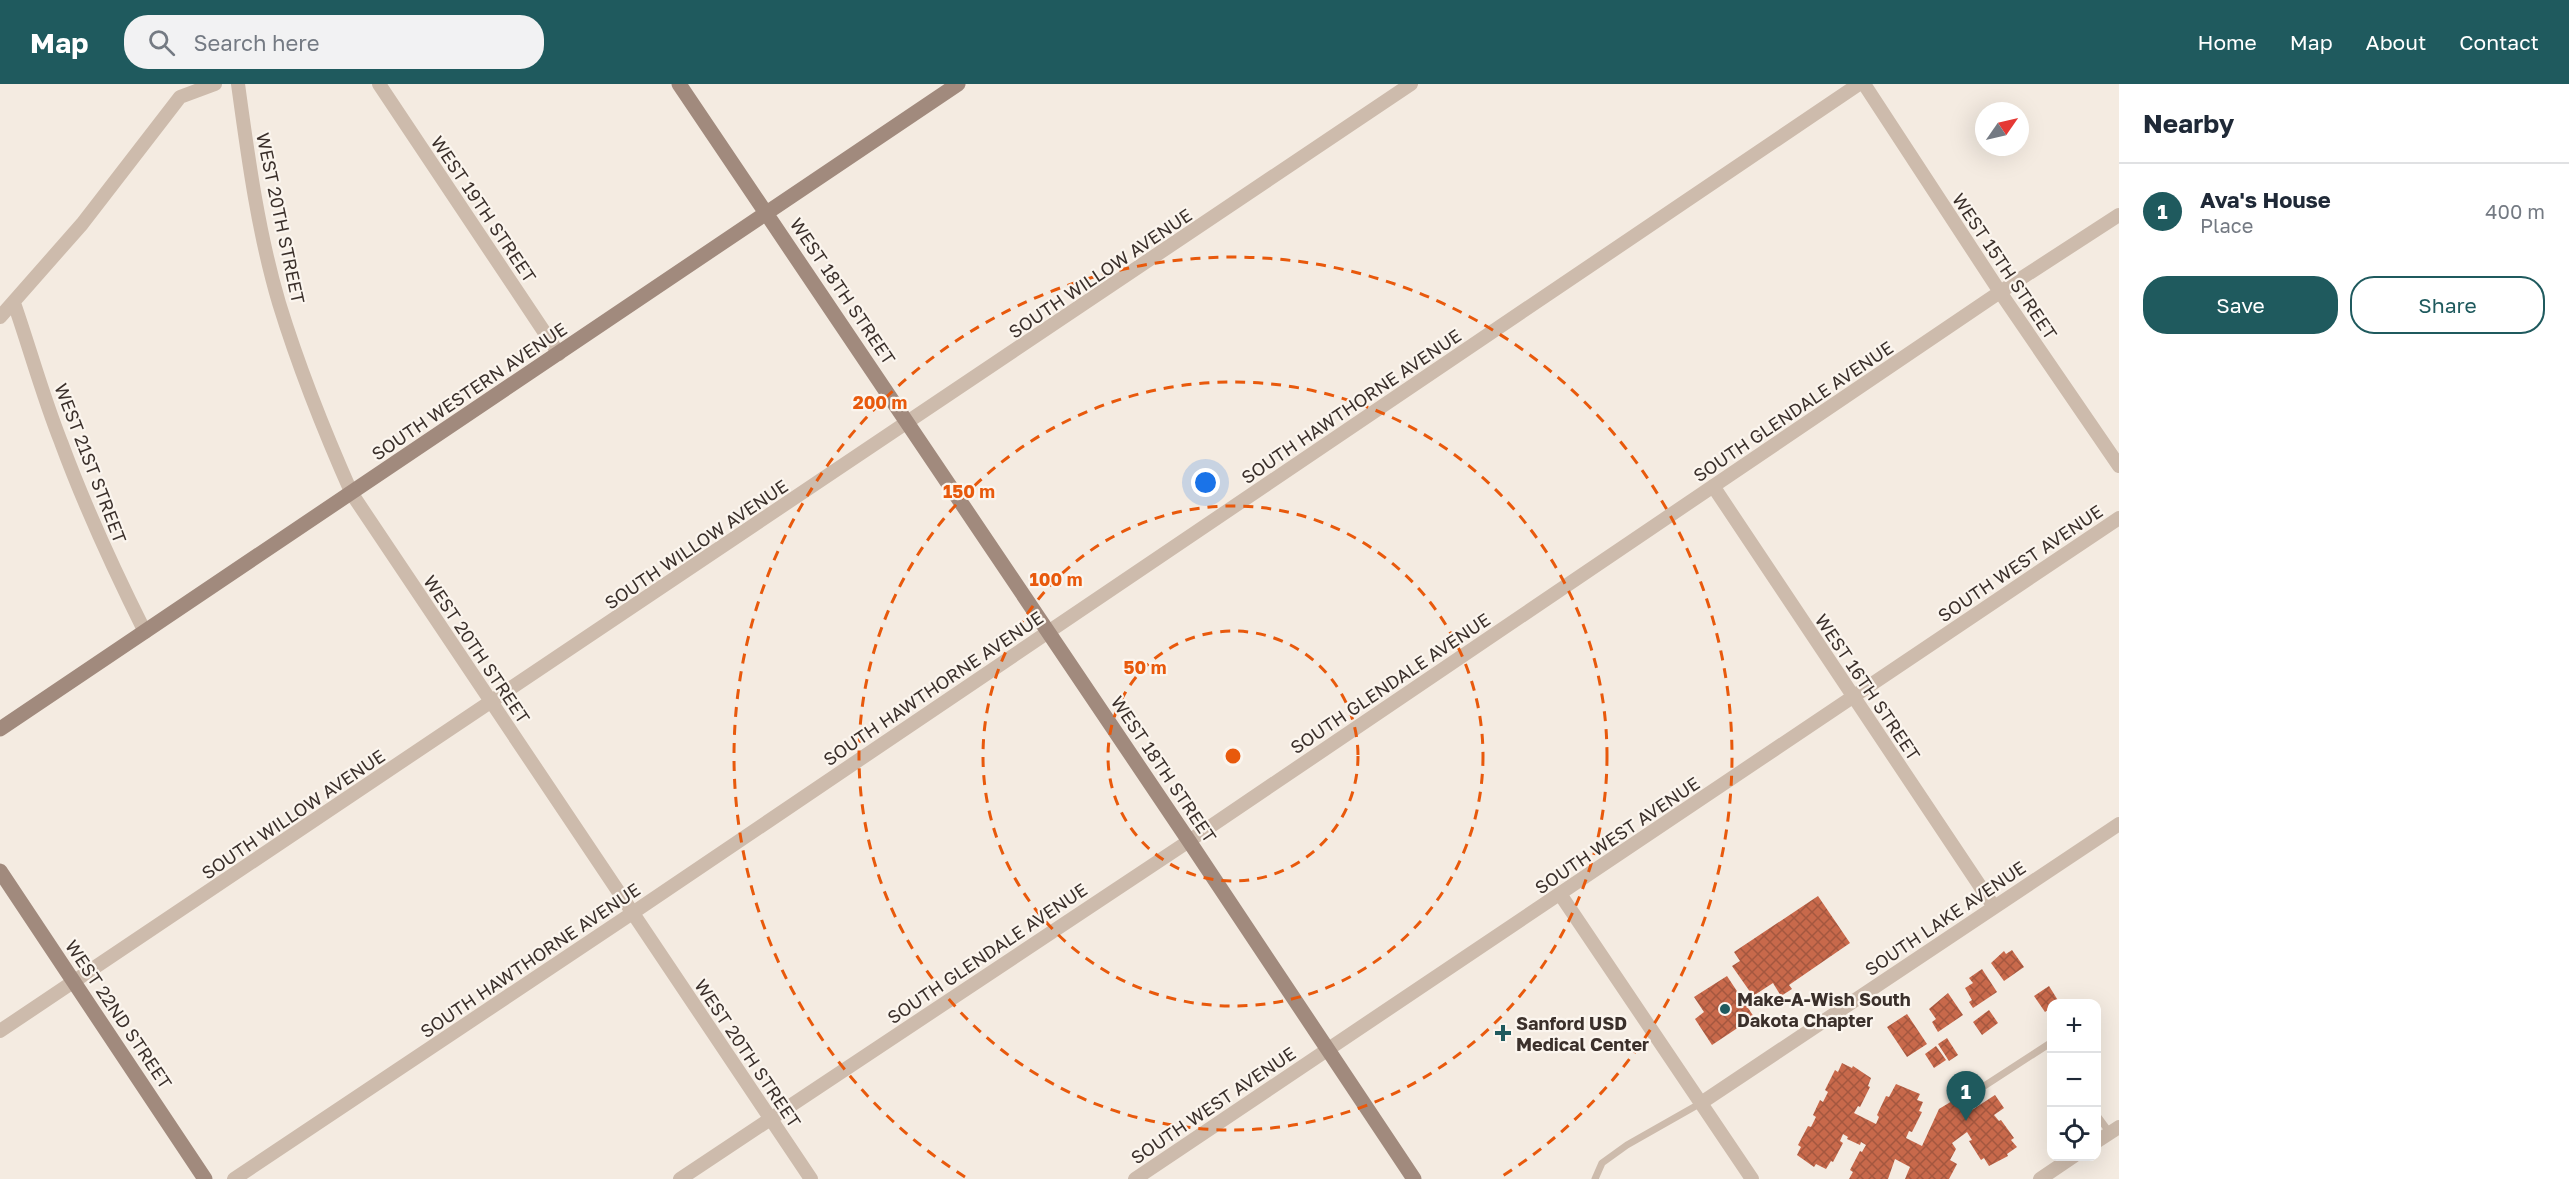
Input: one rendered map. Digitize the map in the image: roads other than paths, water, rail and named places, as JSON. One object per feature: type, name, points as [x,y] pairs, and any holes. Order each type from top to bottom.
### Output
[{"type":"street","points":[[0,317],[82,224],[180,97],[215,84]]},
{"type":"street","name":"WEST 20TH STREET","points":[[237,84],[252,182],[279,302],[319,418],[352,494],[631,914],[811,1179]]},
{"type":"street","name":"WEST 19TH STREET","points":[[379,84],[559,354]]},
{"type":"street","name":"WEST 18TH STREET","points":[[679,84],[1414,1179]]},
{"type":"street","name":"SOUTH WESTERN AVENUE","points":[[0,729],[958,84]]},
{"type":"street","name":"SOUTH WILLOW AVENUE","points":[[0,1031],[908,424],[1411,84]]},
{"type":"street","name":"SOUTH HAWTHORNE AVENUE","points":[[234,1179],[631,914],[1859,84]]},
{"type":"street","name":"WEST 15TH STREET","points":[[1864,84],[2000,292],[2119,466]]},
{"type":"street","name":"SOUTH GLENDALE AVENUE","points":[[680,1179],[1189,841],[2000,292],[2119,215]]},
{"type":"street","name":"WEST 21ST STREET","points":[[14,303],[60,440],[84,501],[111,564],[145,632]]},
{"type":"street","name":"WEST 16TH STREET","points":[[1713,486],[1853,699],[1994,907]]},
{"type":"street","name":"SOUTH WEST AVENUE","points":[[1135,1179],[1853,699],[2119,518]]},
{"type":"street","name":"SOUTH LAKE AVENUE","points":[[1701,1103],[2119,824]]},
{"type":"street","name":"WEST 22ND STREET","points":[[0,871],[205,1179]]},
{"type":"street","points":[[1560,894],[1752,1179]]},
{"type":"street","points":[[2101,1139],[2115,1130]]},
{"type":"street","points":[[2040,1179],[2067,1161]]},
{"type":"lane","points":[[1975,1092],[2047,1048]]},
{"type":"lane","points":[[1595,1179],[1602,1163],[1627,1145],[1701,1103]]},
{"type":"lane","points":[[2101,1118],[2115,1130]]},
{"type":"place","name":"Make-A-Wish South Dakota Chapter","points":[[1725,1009]]},
{"type":"place","name":"Sanford USD Medical Center","points":[[1503,1033]]},
{"type":"place","name":"Ava's House","points":[[1966,1121]]}]
